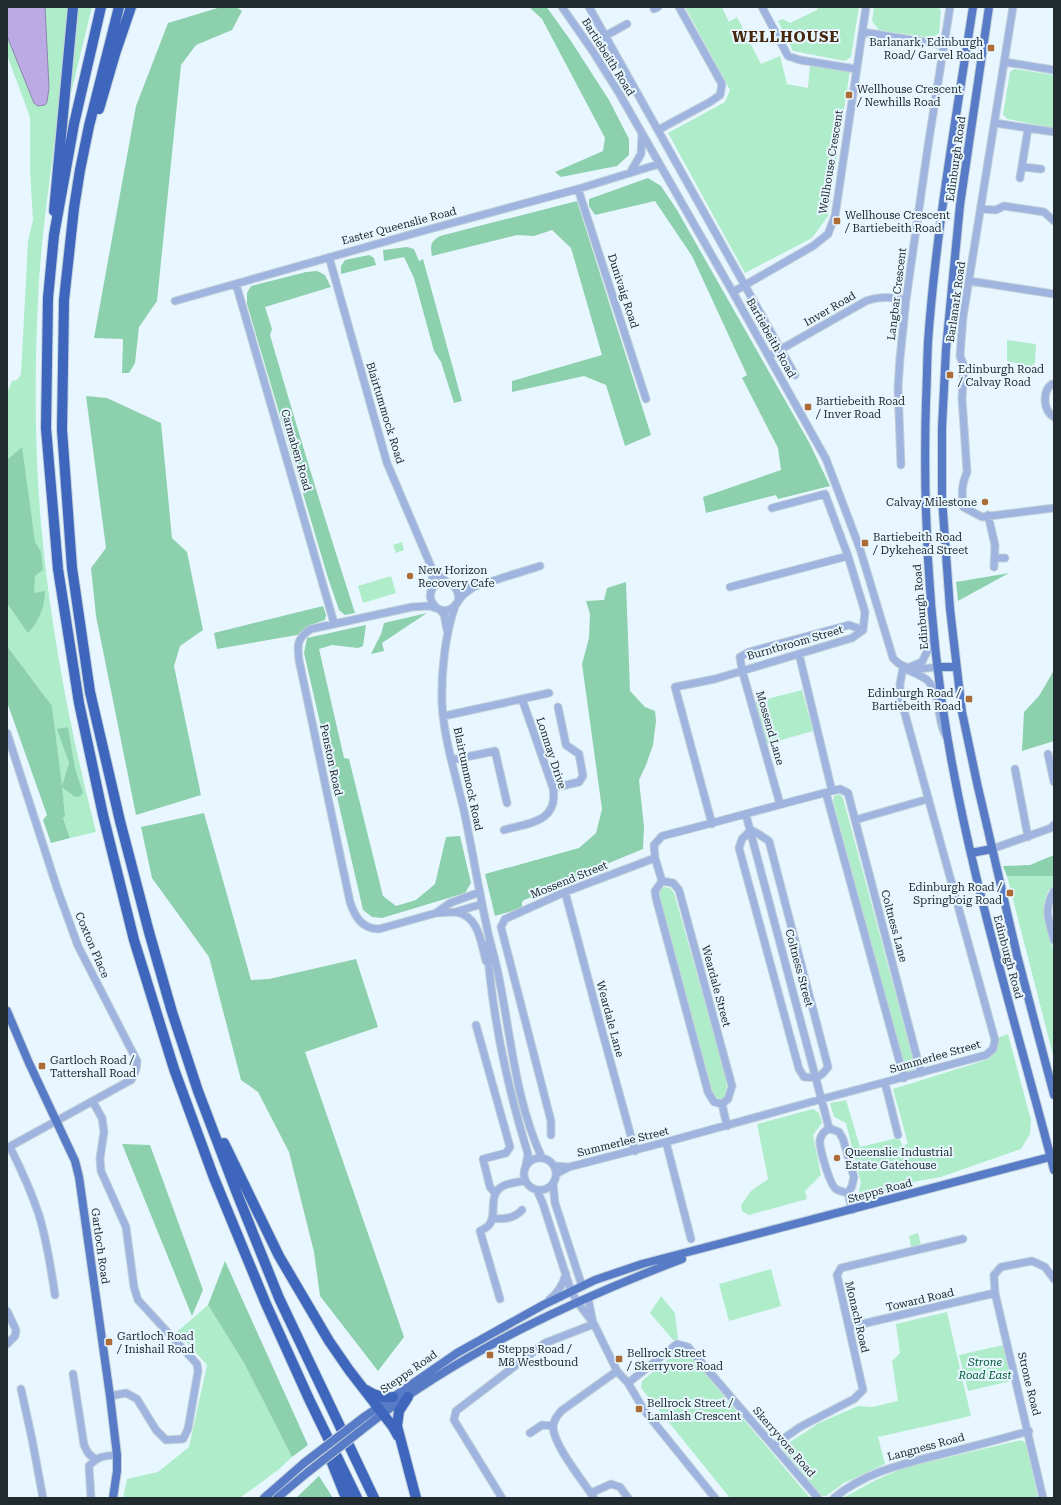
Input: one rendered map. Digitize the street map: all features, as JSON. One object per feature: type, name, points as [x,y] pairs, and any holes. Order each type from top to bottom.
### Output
[{"type":"highway","points":[[54,235],[54,202],[73,7]]},
{"type":"highway","points":[[102,7],[74,124],[54,235],[48,298],[46,428],[58,569],[79,703],[103,815],[134,940],[174,1069],[214,1178],[266,1304],[309,1399],[357,1498]]},
{"type":"highway","points":[[119,7],[89,126],[80,170],[74,208],[64,300],[62,430],[72,568],[90,692],[120,821],[149,932],[172,1012],[198,1091],[236,1191],[280,1298],[374,1498]]},
{"type":"highway","points":[[80,170],[106,88],[115,54],[131,7]]},
{"type":"highway","points":[[198,1091],[279,1256],[329,1342],[398,1436]]},
{"type":"highway","points":[[360,1385],[374,1396],[386,1398],[393,1397]]},
{"type":"highway","points":[[408,1397],[399,1411],[397,1426],[398,1436],[416,1498]]},
{"type":"highway","points":[[309,1399],[331,1464],[346,1498]]},
{"type":"main road","name":"Edinburgh Road","points":[[973,7],[943,201],[928,343],[924,493],[929,583],[934,637],[948,738],[971,853],[994,946],[1052,1157],[1054,1170]]},
{"type":"main road","name":"Edinburgh Road","points":[[990,7],[960,205],[946,349],[942,428],[942,498],[950,609],[962,712],[1017,955],[1054,1095]]},
{"type":"main road","points":[[938,667],[956,667]]},
{"type":"main road","points":[[971,853],[992,849]]},
{"type":"main road","name":"Gartloch Road","points":[[7,1011],[29,1063],[75,1161],[79,1177],[117,1455],[117,1471],[113,1498]]},
{"type":"main road","name":"Stepps Road","points":[[277,1498],[368,1425],[393,1397],[457,1353],[543,1305],[595,1280],[642,1264],[1052,1157]]},
{"type":"main road","name":"Stepps Road","points":[[264,1498],[304,1463],[364,1417],[408,1397],[466,1359],[588,1298],[640,1275],[714,1246]]},
{"type":"main road","points":[[582,1286],[588,1298]]},
{"type":"street","name":"Bartiebeith Road","points":[[562,7],[592,50],[642,134],[733,292],[826,459],[860,549],[891,656],[895,662],[927,680],[933,689],[939,708],[942,728],[948,738]]},
{"type":"street","name":"Bartiebeith Road","points":[[589,7],[795,375]]},
{"type":"street","points":[[658,130],[720,95],[722,84],[679,7]]},
{"type":"street","points":[[762,7],[788,56],[800,60],[856,69]]},
{"type":"street","name":"Wellhouse Crescent","points":[[733,292],[812,246],[828,234],[835,216],[866,7]]},
{"type":"street","name":"Langbar Crescent","points":[[901,465],[898,388],[906,300],[943,45],[950,7]]},
{"type":"street","name":"Barlanark Road","points":[[1013,7],[963,317],[960,356],[964,366],[962,398],[967,472],[961,492],[963,507],[982,517],[988,515],[1054,508]]},
{"type":"street","points":[[606,36],[627,24]]},
{"type":"street","points":[[863,32],[943,45]]},
{"type":"street","points":[[1005,62],[1054,70]]},
{"type":"street","points":[[994,123],[1054,132]]},
{"type":"street","points":[[1020,178],[1028,129]]},
{"type":"street","points":[[630,174],[641,154],[642,134]]},
{"type":"street","name":"Easter Queenslie Road","points":[[175,301],[578,189],[658,164]]},
{"type":"street","points":[[1022,167],[1041,170]]},
{"type":"street","name":"Dunivaig Road","points":[[578,189],[646,398]]},
{"type":"street","points":[[981,209],[996,210],[1004,206],[1044,212],[1054,221]]},
{"type":"street","name":"Blairtummock Road","points":[[329,257],[387,463],[433,571],[431,594]]},
{"type":"street","points":[[970,281],[1054,294]]},
{"type":"street","name":"Carmaben Road","points":[[236,284],[334,623]]},
{"type":"street","name":"Inver Road","points":[[769,356],[866,301],[874,298],[889,297],[906,300]]},
{"type":"street","points":[[1052,384],[1046,392],[1046,410],[1054,417]]},
{"type":"street","points":[[772,508],[825,494],[848,556],[865,612],[863,630]]},
{"type":"street","points":[[988,515],[995,545],[994,567]]},
{"type":"street","points":[[730,587],[848,556]]},
{"type":"street","points":[[995,558],[1005,558]]},
{"type":"street","points":[[412,607],[429,606],[440,610],[448,610],[457,604],[465,593],[477,586],[540,566]]},
{"type":"street","name":"Blairtummock Road","points":[[433,571],[450,583]]},
{"type":"street","points":[[412,607],[431,594],[440,583],[477,586]]},
{"type":"street","points":[[450,583],[459,593],[457,604]]},
{"type":"street","points":[[431,594],[432,603],[440,610]]},
{"type":"street","name":"Blairtummock Road","points":[[457,604],[447,636],[442,691],[444,716],[452,760],[467,824],[486,926],[498,973],[516,1076],[528,1120],[542,1158]]},
{"type":"street","name":"Penston Road","points":[[412,607],[311,629],[305,633],[299,641],[298,655],[353,913],[362,924],[371,929],[379,929],[436,913],[455,912],[482,904]]},
{"type":"street","name":"Blairtummock Road","points":[[440,610],[445,620],[447,636]]},
{"type":"street","name":"Burntbroom Street","points":[[740,657],[749,652],[849,625],[863,630]]},
{"type":"street","name":"Burntbroom Street","points":[[712,824],[675,688],[715,679],[852,638],[863,630]]},
{"type":"street","points":[[905,668],[922,662],[934,637]]},
{"type":"street","points":[[799,654],[829,792],[904,1078]]},
{"type":"street","name":"Mossend Lane","points":[[740,657],[742,670],[780,804]]},
{"type":"street","points":[[905,668],[926,669],[938,667]]},
{"type":"street","name":"Summerlee Street","points":[[569,1167],[635,1151],[822,1099],[904,1078],[986,1055],[993,1049],[995,1040],[900,696],[900,684],[905,668]]},
{"type":"street","points":[[444,716],[549,693]]},
{"type":"street","name":"Lonmay Drive","points":[[504,830],[539,820],[546,816],[553,805],[553,788],[522,699]]},
{"type":"street","points":[[553,788],[579,782],[583,776],[579,754],[566,744],[558,707]]},
{"type":"street","name":"Coxton Place","points":[[7,733],[57,888],[78,946],[137,1061],[135,1074],[131,1080],[94,1102],[9,1147]]},
{"type":"street","points":[[452,760],[495,751],[507,803]]},
{"type":"street","points":[[1048,754],[1054,779]]},
{"type":"street","points":[[1015,769],[1028,836]]},
{"type":"street","name":"Coltness Lane","points":[[829,792],[840,789],[848,793],[920,1073]]},
{"type":"street","points":[[727,1126],[722,1104],[714,1102],[708,1092],[656,898],[655,890],[662,881],[655,858],[654,844],[662,836],[829,792]]},
{"type":"street","points":[[855,820],[928,798]]},
{"type":"street","name":"Coltness Street","points":[[746,815],[817,1078],[829,1128]]},
{"type":"street","points":[[992,849],[1051,828],[1054,825]]},
{"type":"street","points":[[751,830],[769,841],[828,1067],[822,1075],[817,1078],[804,1077],[799,1069],[739,848],[742,839],[751,830]]},
{"type":"street","name":"Mossend Street","points":[[551,1135],[551,1121],[502,926],[505,919],[565,892],[655,858]]},
{"type":"street","name":"Weardale Street","points":[[662,881],[673,883],[679,890],[732,1086],[731,1095],[728,1100],[722,1104]]},
{"type":"street","points":[[1054,891],[1047,910],[1054,940]]},
{"type":"street","name":"Penston Road","points":[[436,913],[450,903],[480,892]]},
{"type":"street","name":"Weardale Lane","points":[[565,892],[635,1151]]},
{"type":"street","points":[[455,912],[468,917],[476,927],[489,975]]},
{"type":"street","name":"Blairtummock Road","points":[[486,926],[489,975],[507,1078],[528,1154],[526,1165]]},
{"type":"street","points":[[476,1025],[510,1148],[506,1153],[483,1159],[490,1187],[495,1193]]},
{"type":"street","points":[[885,1083],[898,1135]]},
{"type":"street","points":[[94,1102],[102,1118],[104,1132],[100,1158],[101,1171],[126,1227],[134,1287],[138,1300],[197,1364],[198,1372],[188,1429],[183,1439],[166,1440],[156,1430],[137,1399],[126,1393],[110,1396]]},
{"type":"street","points":[[848,1193],[836,1190],[831,1184],[820,1146],[820,1139],[824,1132],[829,1128],[839,1132],[843,1139],[854,1177],[852,1186],[848,1193],[852,1210]]},
{"type":"street","points":[[666,1142],[691,1239]]},
{"type":"street","points":[[9,1147],[28,1184],[40,1217],[47,1246],[55,1295]]},
{"type":"street","points":[[536,1158],[549,1160],[554,1166],[556,1174],[553,1183],[549,1188],[537,1190],[530,1187],[525,1181],[524,1172],[526,1165],[536,1158]]},
{"type":"street","points":[[554,1166],[569,1167]]},
{"type":"street","points":[[556,1174],[569,1167]]},
{"type":"street","points":[[500,1299],[480,1231],[489,1226],[492,1218],[492,1207],[495,1193],[503,1186],[525,1181]]},
{"type":"street","points":[[553,1183],[555,1203],[582,1286]]},
{"type":"street","points":[[537,1190],[543,1204],[571,1291],[594,1324],[617,1371],[628,1383],[644,1410],[716,1498]]},
{"type":"street","points":[[492,1218],[509,1218],[518,1214],[522,1210]]},
{"type":"street","name":"Monach Road","points":[[773,1446],[800,1427],[854,1399],[862,1390],[837,1276],[841,1268],[963,1239]]},
{"type":"street","name":"Strone Road","points":[[1043,1498],[1029,1432],[995,1293],[994,1275],[1001,1267],[1032,1261],[1045,1267],[1054,1279]]},
{"type":"street","points":[[543,1305],[559,1291],[564,1283],[566,1274]]},
{"type":"street","name":"Toward Road","points":[[849,1327],[995,1293]]},
{"type":"street","points":[[588,1298],[594,1324]]},
{"type":"street","points":[[7,1310],[16,1330],[15,1336],[7,1344]]},
{"type":"street","points":[[502,1498],[454,1420],[456,1411],[545,1343],[594,1324]]},
{"type":"street","name":"Skerryvore Road","points":[[628,1383],[678,1344],[688,1347],[818,1498]]},
{"type":"street","points":[[617,1371],[561,1411],[556,1417],[553,1426],[555,1438],[560,1447],[592,1496],[610,1484],[620,1487],[628,1498]]},
{"type":"street","points":[[74,1374],[84,1445],[88,1454],[95,1459]]},
{"type":"street","points":[[21,1388],[43,1498]]},
{"type":"street","points":[[530,1433],[542,1425],[553,1426]]},
{"type":"street","name":"Langness Road","points":[[834,1498],[872,1475],[897,1465],[1029,1432]]},
{"type":"street","points":[[91,1498],[89,1466],[95,1459],[117,1455]]},
{"type":"green space","points":[[7,7],[68,7],[60,99],[39,281],[36,347],[36,446],[40,512],[52,617],[71,725],[96,832],[70,838],[63,818],[65,816],[52,706],[7,646],[7,393],[12,381],[17,380],[21,374],[28,241],[33,220],[30,170],[30,117],[7,55]],"holes":[[[68,727],[75,768],[83,792],[62,787],[69,763],[58,729]]]},
{"type":"green space","points":[[75,7],[92,7],[63,126]]},
{"type":"green space","points":[[221,7],[236,7],[242,11],[232,30],[196,45],[181,65],[157,301],[139,327],[135,363],[129,373],[122,373],[123,339],[94,338],[136,106],[168,23]]},
{"type":"green space","points":[[529,7],[546,7],[548,9],[571,41],[609,100],[629,139],[629,155],[617,166],[561,177],[555,172],[603,151],[605,138],[542,19]]},
{"type":"green space","points":[[685,7],[722,7],[729,22],[737,17],[761,64],[780,56],[787,84],[808,88],[810,65],[850,70],[828,216],[812,238],[745,273],[668,133],[725,102],[730,90]]},
{"type":"green space","points":[[818,7],[859,7],[851,57],[845,61],[793,51],[778,21],[783,19],[790,23],[817,10]]},
{"type":"green space","points":[[874,7],[938,7],[941,11],[939,33],[932,38],[879,30],[872,21]]},
{"type":"green space","points":[[1014,69],[1054,75],[1054,128],[1007,119],[1003,114],[1010,72]]},
{"type":"green space","points":[[648,178],[661,186],[677,210],[810,444],[830,486],[778,499],[776,495],[706,513],[703,497],[781,470],[778,448],[742,378],[747,375],[692,256],[655,201],[595,215],[589,206],[589,199]]},
{"type":"green space","points":[[577,201],[651,435],[625,446],[606,385],[584,376],[512,392],[512,381],[602,355],[571,248],[552,230],[534,236],[517,235],[432,256],[432,244],[440,236]]},
{"type":"green space","points":[[407,247],[414,249],[419,261],[423,259],[462,401],[454,403],[441,362],[434,351],[414,278],[404,257],[384,261],[383,250]]},
{"type":"green space","points":[[369,255],[374,258],[376,265],[341,274],[341,266],[345,260]]},
{"type":"green space","points":[[317,271],[325,275],[331,287],[265,307],[272,329],[270,335],[280,370],[355,613],[345,615],[339,610],[328,578],[247,304],[247,293],[251,286],[306,272]]},
{"type":"green space","points":[[1007,340],[1036,344],[1035,363],[1030,368],[1028,366],[1007,361]]},
{"type":"green space","points":[[86,396],[107,398],[161,423],[172,538],[187,552],[203,630],[180,646],[174,666],[201,795],[136,815],[96,616],[91,568],[106,548]]},
{"type":"green space","points":[[22,447],[35,542],[41,552],[43,570],[35,576],[34,593],[45,591],[41,614],[28,633],[7,603],[7,460]]},
{"type":"green space","points":[[402,542],[404,550],[396,553],[393,545]]},
{"type":"green space","points":[[1009,573],[958,601],[956,582]]},
{"type":"green space","points":[[391,576],[396,593],[363,603],[358,586]]},
{"type":"green space","points":[[626,582],[630,691],[645,707],[655,711],[656,721],[653,745],[639,780],[644,827],[643,849],[609,863],[563,887],[549,892],[543,892],[524,900],[522,902],[522,908],[495,916],[485,874],[579,848],[596,833],[602,809],[582,664],[589,638],[590,614],[586,601],[604,600],[607,588]]},
{"type":"green space","points":[[323,606],[326,615],[325,620],[313,624],[297,635],[217,649],[214,633]]},
{"type":"green space","points":[[427,613],[382,643],[384,651],[371,654],[381,634],[384,623]]},
{"type":"green space","points":[[366,625],[363,646],[358,648],[332,645],[319,649],[344,758],[349,759],[383,896],[396,906],[416,900],[435,884],[446,837],[460,836],[471,883],[465,893],[382,918],[372,917],[363,910],[304,653],[307,638]]},
{"type":"green space","points":[[7,646],[52,706],[62,786],[69,763],[57,729],[68,727],[75,768],[83,792],[81,796],[75,797],[62,787],[65,816],[63,818],[70,838],[51,843],[43,820],[47,815],[7,702]]},
{"type":"green space","points":[[1054,670],[1054,741],[1022,751],[1024,712],[1039,696]]},
{"type":"green space","points":[[802,690],[813,731],[767,744],[755,702]]},
{"type":"green space","points":[[839,794],[843,798],[915,1066],[914,1072],[908,1073],[905,1070],[833,801],[834,796]]},
{"type":"green space","points":[[204,813],[251,980],[269,979],[356,959],[378,1027],[305,1052],[404,1337],[378,1371],[320,1296],[314,1252],[289,1152],[258,1092],[241,1080],[209,957],[152,878],[141,827]]},
{"type":"green space","points":[[1054,855],[1054,876],[1007,876],[1003,866],[1030,865]]},
{"type":"green space","points":[[1007,876],[1054,876],[1054,885],[1048,891],[1044,904],[1045,918],[1054,953],[1054,1059]]},
{"type":"green space","points":[[664,887],[670,888],[674,893],[727,1080],[726,1093],[723,1099],[718,1101],[712,1091],[659,895],[659,890]]},
{"type":"green space","points":[[1008,1034],[1031,1120],[1030,1134],[1021,1149],[941,1177],[918,1181],[861,1199],[859,1190],[861,1183],[846,1123],[834,1117],[830,1103],[846,1100],[860,1147],[897,1138],[901,1141],[902,1146],[908,1144],[893,1089],[989,1059],[997,1048],[997,1038]]},
{"type":"green space","points":[[813,1109],[819,1113],[822,1123],[813,1135],[821,1175],[805,1191],[807,1199],[749,1215],[742,1211],[741,1205],[751,1191],[768,1179],[757,1124]]},
{"type":"green space","points":[[122,1144],[150,1145],[203,1290],[192,1316]]},
{"type":"green space","points":[[918,1233],[921,1244],[911,1247],[909,1236]]},
{"type":"green space","points":[[225,1261],[308,1445],[292,1457],[244,1363],[208,1305]]},
{"type":"green space","points":[[771,1269],[781,1306],[729,1321],[719,1284]]},
{"type":"green space","points":[[661,1296],[675,1313],[678,1339],[673,1340],[650,1313]]},
{"type":"green space","points":[[208,1305],[244,1363],[292,1457],[278,1470],[240,1498],[123,1498],[127,1479],[158,1472],[189,1447],[207,1365],[177,1332]]},
{"type":"green space","points":[[947,1312],[971,1416],[878,1437],[885,1464],[844,1483],[826,1496],[822,1496],[783,1450],[784,1446],[819,1423],[858,1406],[872,1407],[898,1401],[892,1361],[900,1353],[896,1324]]},
{"type":"green space","name":"Strone Road East","points":[[1003,1345],[1011,1381],[968,1391],[959,1355]]},
{"type":"green space","points":[[678,1351],[687,1352],[810,1498],[730,1498],[641,1388],[642,1381]]},
{"type":"green space","points":[[1021,1440],[1026,1443],[1038,1498],[843,1498],[874,1481],[903,1468]]},
{"type":"green space","points":[[319,1476],[333,1498],[296,1498]]},
{"type":"shaded area","points":[[7,7],[45,7],[49,88],[47,102],[45,105],[38,106],[34,103],[7,36]]},
{"type":"place","name":"Barlanark, Edinburgh Road/ Garvel Road","points":[[991,48]]},
{"type":"place","name":"Wellhouse Crescent / Newhills Road","points":[[849,95]]},
{"type":"place","name":"Wellhouse Crescent / Bartiebeith Road","points":[[837,221]]},
{"type":"place","name":"Edinburgh Road / Calvay Road","points":[[950,375]]},
{"type":"place","name":"Bartiebeith Road / Inver Road","points":[[808,407]]},
{"type":"place","name":"Calvay Milestone","points":[[985,502]]},
{"type":"place","name":"Bartiebeith Road / Dykehead Street","points":[[865,543]]},
{"type":"place","name":"New Horizon Recovery Cafe","points":[[410,576]]},
{"type":"place","name":"Edinburgh Road / Bartiebeith Road","points":[[969,699]]},
{"type":"place","name":"Edinburgh Road / Springboig Road","points":[[1010,893]]},
{"type":"place","name":"Gartloch Road / Tattershall Road","points":[[42,1066]]},
{"type":"place","name":"Queenslie Industrial Estate Gatehouse","points":[[837,1158]]},
{"type":"place","name":"Gartloch Road / Inishail Road","points":[[109,1342]]},
{"type":"place","name":"Stepps Road / M8 Westbound","points":[[490,1355]]},
{"type":"place","name":"Bellrock Street / Skerryvore Road","points":[[619,1359]]},
{"type":"place","name":"Bellrock Street / Lamlash Crescent","points":[[639,1409]]},
{"type":"district","name":"WELLHOUSE","points":[[786,37]]}]
